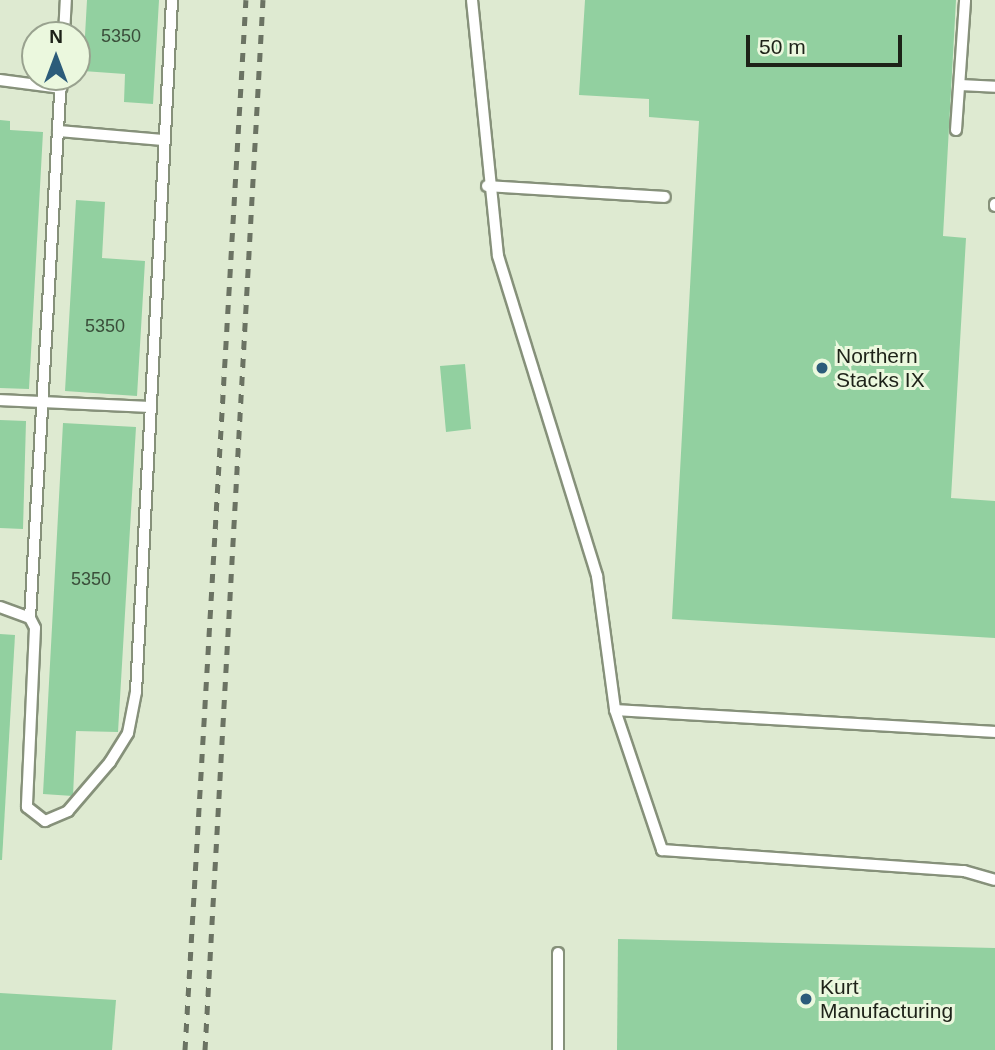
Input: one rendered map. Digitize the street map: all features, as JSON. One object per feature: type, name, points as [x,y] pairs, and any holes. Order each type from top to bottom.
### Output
[{"type":"lane","points":[[65,21],[66,0]]},
{"type":"lane","points":[[60,91],[30,618],[35,628],[27,807],[45,821],[68,811],[128,733],[136,692],[172,0]]},
{"type":"lane","points":[[472,0],[487,186],[522,348],[597,576],[615,710],[662,850],[964,871],[995,880]]},
{"type":"lane","points":[[957,130],[965,0]]},
{"type":"lane","points":[[0,80],[21,81]]},
{"type":"lane","points":[[960,85],[995,87]]},
{"type":"lane","points":[[58,131],[164,140]]},
{"type":"lane","points":[[487,186],[665,197]]},
{"type":"lane","points":[[0,400],[151,407]]},
{"type":"lane","points":[[0,607],[30,618]]},
{"type":"lane","points":[[615,710],[995,732]]},
{"type":"lane","points":[[558,953],[558,1050]]},
{"type":"building","points":[[87,0],[159,0],[153,104],[124,102],[125,74],[91,72],[91,21],[86,21]]},
{"type":"building","name":"Northern Stacks IX","points":[[585,0],[956,0],[943,236],[966,238],[951,498],[995,501],[995,638],[672,619],[699,121],[649,117],[649,99],[579,95]]},
{"type":"building","points":[[0,120],[10,121],[10,130],[43,132],[29,389],[0,388]]},
{"type":"building","points":[[76,200],[105,202],[102,258],[145,261],[137,396],[65,391]]},
{"type":"building","points":[[465,364],[471,429],[446,432],[440,366]]},
{"type":"building","points":[[0,420],[26,421],[23,529],[0,528]]},
{"type":"building","points":[[63,423],[136,427],[118,732],[76,731],[73,796],[43,794]]},
{"type":"building","points":[[0,634],[15,635],[2,860],[0,860]]},
{"type":"building","name":"Kurt Manufacturing","points":[[618,939],[995,948],[995,1050],[617,1050]]},
{"type":"building","points":[[0,993],[116,1000],[112,1050],[0,1050]]},
{"type":"railway","points":[[185,1050],[246,0]]},
{"type":"railway","points":[[205,1050],[263,0]]},
{"type":"place","name":"Northern Stacks IX","points":[[822,368]]},
{"type":"place","name":"Kurt Manufacturing","points":[[806,999]]}]
